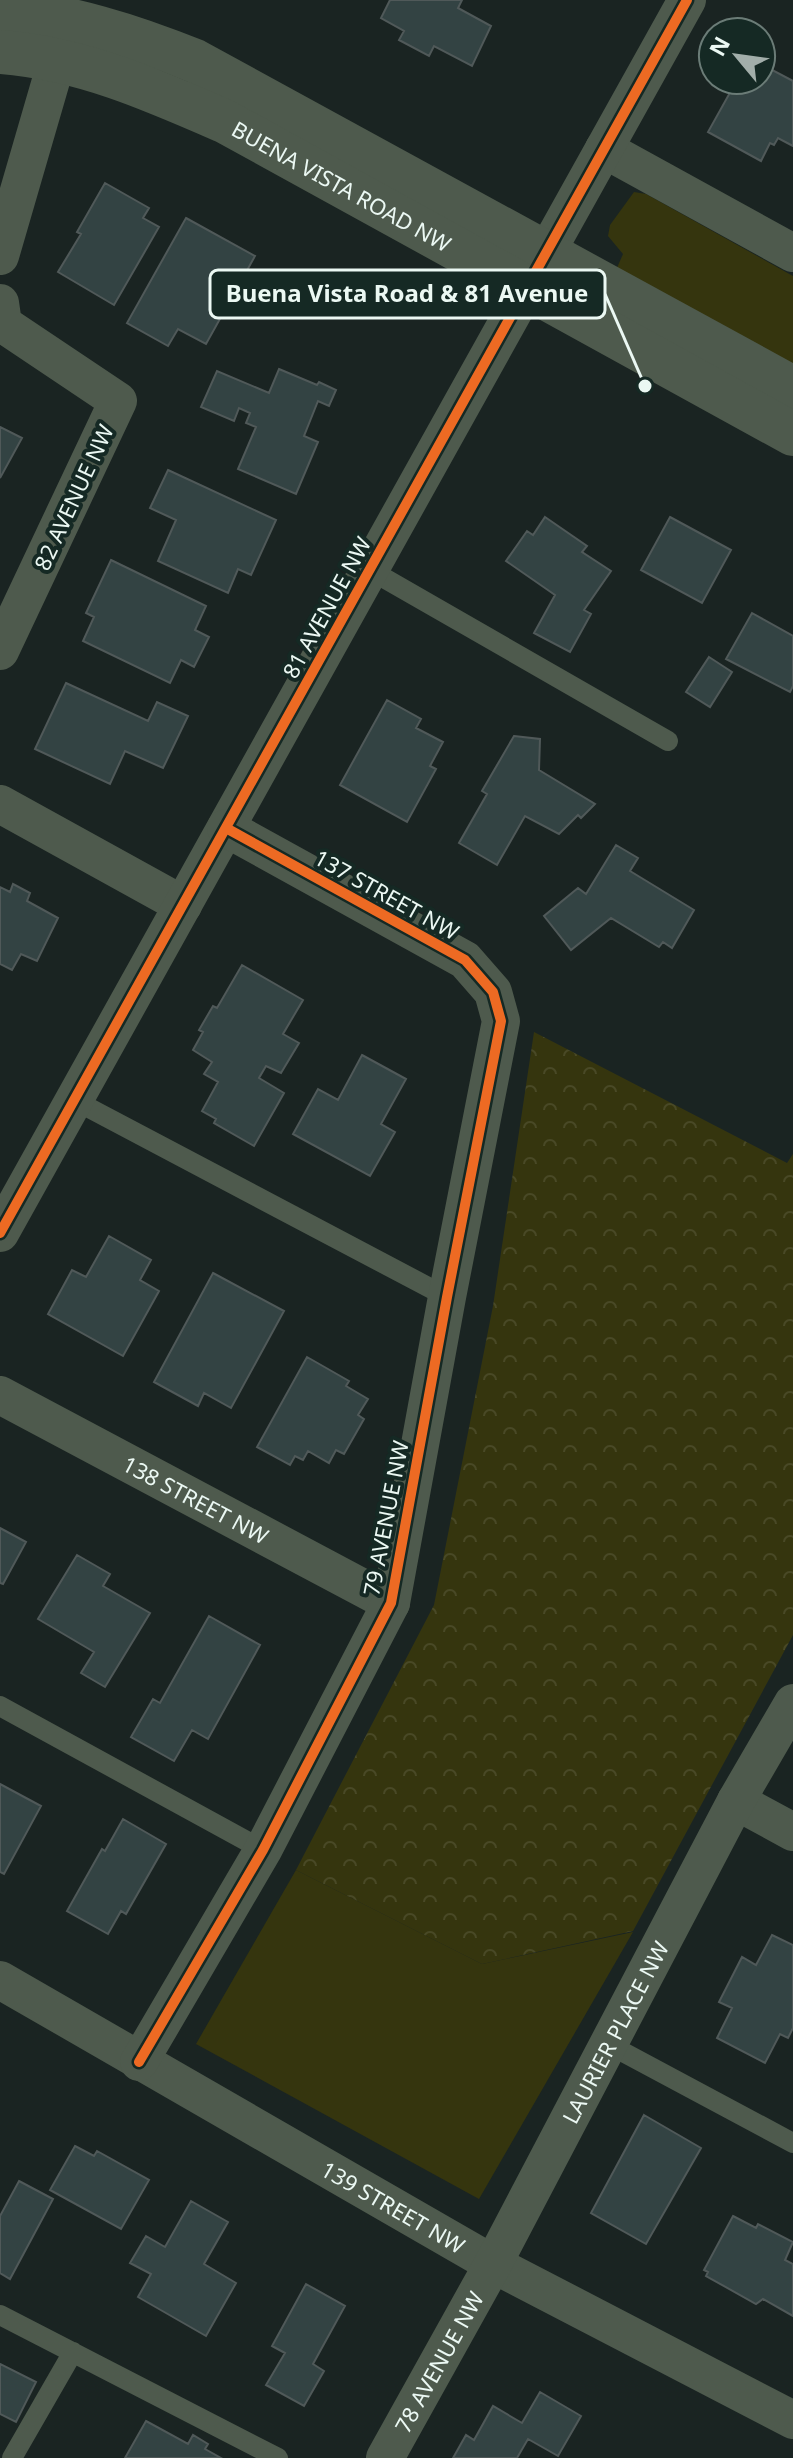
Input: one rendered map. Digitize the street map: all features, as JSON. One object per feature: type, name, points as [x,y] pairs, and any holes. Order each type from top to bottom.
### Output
[{"type":"street","name":"81 AVENUE NW","points":[[0,1233],[687,0]]},
{"type":"street","name":"BUENA VISTA ROAD NW","points":[[0,9],[90,24],[143,40],[195,61],[793,434]]},
{"type":"street","name":"BUENA VISTA ROAD NW","points":[[0,52],[57,60],[138,83],[536,271],[793,388]]},
{"type":"street","points":[[0,256],[57,60]]},
{"type":"street","points":[[604,149],[793,253]]},
{"type":"street","name":"82 AVENUE NW","points":[[0,303],[3,324],[118,401],[0,651]]},
{"type":"street","points":[[0,804],[183,905]]},
{"type":"street","name":"137 STREET NW","points":[[226,828],[465,960],[493,992],[501,1021]]},
{"type":"street","name":"79 AVENUE NW","points":[[139,2062],[263,1850],[391,1603],[501,1021]]},
{"type":"street","name":"138 STREET NW","points":[[0,1395],[391,1603]]},
{"type":"street","name":"LAURIER PLACE NW","points":[[493,2264],[736,1801],[793,1703]]},
{"type":"street","points":[[736,1801],[793,1832]]},
{"type":"street","name":"139 STREET NW","points":[[0,1980],[493,2264],[793,2420]]},
{"type":"street","name":"78 AVENUE NW","points":[[385,2458],[493,2264]]},
{"type":"lane","points":[[370,570],[668,741]]},
{"type":"lane","points":[[74,1100],[447,1297]]},
{"type":"lane","points":[[0,1706],[263,1850]]},
{"type":"lane","points":[[608,2044],[793,2143]]},
{"type":"lane","points":[[0,2315],[278,2458]]},
{"type":"lane","points":[[12,2458],[73,2352]]},
{"type":"green space","points":[[634,192],[646,194],[793,276],[793,366],[616,270],[623,254],[608,236],[610,225]]},
{"type":"green space","points":[[534,1032],[787,1163],[793,1154],[793,1635],[633,1931],[482,1964],[296,1870],[434,1605],[493,1306]]},
{"type":"green space","points":[[296,1870],[482,1964],[633,1932],[479,2199],[196,2044]]},
{"type":"building","points":[[390,0],[462,0],[458,8],[491,26],[472,66],[434,46],[429,56],[399,40],[404,31],[381,18]]},
{"type":"building","points":[[777,72],[793,81],[793,146],[778,138],[774,145],[770,143],[761,161],[708,132],[728,96],[777,96]]},
{"type":"building","points":[[105,183],[149,208],[143,218],[159,227],[114,305],[58,272],[81,234],[77,232]]},
{"type":"building","points":[[186,218],[255,256],[206,344],[178,329],[168,346],[127,323]]},
{"type":"building","points":[[279,369],[336,390],[329,406],[318,401],[304,436],[318,442],[296,494],[238,469],[256,427],[246,423],[250,413],[239,408],[234,421],[201,407],[217,371],[269,393]]},
{"type":"building","points":[[0,427],[22,438],[0,478]]},
{"type":"building","points":[[168,470],[276,520],[251,575],[238,569],[228,593],[158,561],[176,520],[150,508]]},
{"type":"building","points":[[545,517],[587,546],[582,552],[611,571],[584,610],[591,614],[570,652],[534,633],[555,595],[506,561],[527,531],[533,535]]},
{"type":"building","points":[[670,517],[731,550],[702,603],[641,570]]},
{"type":"building","points":[[111,560],[206,606],[195,630],[209,637],[194,667],[181,660],[170,683],[83,641],[94,617],[86,613]]},
{"type":"building","points":[[752,613],[793,636],[793,686],[790,692],[726,659]]},
{"type":"building","points":[[709,657],[732,672],[710,707],[686,692]]},
{"type":"building","points":[[66,683],[148,721],[157,702],[188,716],[163,768],[125,751],[110,784],[35,749]]},
{"type":"building","points":[[387,700],[421,719],[416,728],[443,742],[430,766],[436,769],[407,822],[340,785]]},
{"type":"building","points":[[514,736],[540,739],[539,770],[595,804],[581,818],[578,815],[559,834],[525,816],[497,865],[459,843],[487,794],[482,791]]},
{"type":"building","points":[[616,845],[638,858],[630,871],[694,910],[672,948],[663,942],[659,947],[611,918],[571,950],[544,916],[578,888],[586,894]]},
{"type":"building","points":[[13,884],[30,893],[27,901],[58,918],[37,961],[21,954],[12,970],[0,964],[0,887],[10,892]]},
{"type":"building","points":[[242,965],[303,1000],[283,1034],[299,1043],[281,1073],[266,1066],[259,1078],[284,1093],[254,1146],[214,1123],[216,1119],[202,1111],[218,1082],[204,1074],[212,1062],[193,1050],[203,1032],[199,1030],[213,1006],[217,1008]]},
{"type":"building","points":[[362,1055],[406,1079],[381,1124],[395,1132],[370,1176],[293,1134],[318,1089],[338,1100]]},
{"type":"building","points":[[109,1236],[151,1260],[140,1280],[159,1291],[123,1356],[48,1314],[72,1270],[86,1277]]},
{"type":"building","points":[[213,1273],[284,1311],[231,1408],[204,1393],[198,1406],[154,1382]]},
{"type":"building","points":[[307,1357],[349,1381],[346,1386],[368,1399],[358,1415],[364,1419],[344,1454],[336,1450],[329,1463],[308,1451],[303,1460],[295,1456],[290,1465],[257,1447]]},
{"type":"building","points":[[0,1528],[26,1542],[3,1584],[0,1583]]},
{"type":"building","points":[[77,1555],[110,1574],[103,1586],[150,1613],[105,1687],[81,1673],[94,1652],[38,1619]]},
{"type":"building","points":[[209,1616],[260,1645],[208,1739],[192,1730],[174,1761],[131,1737],[153,1699],[160,1703]]},
{"type":"building","points":[[0,1784],[41,1806],[4,1874],[0,1872]]},
{"type":"building","points":[[123,1819],[166,1844],[126,1914],[121,1911],[108,1934],[67,1911]]},
{"type":"building","points":[[772,1935],[793,1945],[793,2028],[788,2038],[780,2034],[765,2063],[717,2038],[732,2008],[719,2002],[742,1957],[756,1965]]},
{"type":"building","points":[[644,2115],[701,2148],[646,2244],[591,2213]]},
{"type":"building","points":[[75,2146],[94,2156],[97,2151],[149,2180],[121,2229],[50,2190]]},
{"type":"building","points":[[19,2181],[53,2199],[10,2279],[0,2273],[0,2216]]},
{"type":"building","points":[[191,2201],[228,2222],[204,2264],[236,2283],[206,2336],[138,2297],[151,2274],[130,2263],[146,2236],[165,2247]]},
{"type":"building","points":[[733,2216],[756,2228],[758,2224],[793,2242],[785,2260],[793,2264],[793,2316],[763,2299],[756,2304],[706,2276],[708,2272],[704,2270]]},
{"type":"building","points":[[306,2284],[345,2306],[313,2364],[324,2371],[304,2406],[266,2385],[285,2353],[272,2346]]},
{"type":"building","points":[[0,2364],[36,2382],[16,2422],[0,2414]]},
{"type":"building","points":[[540,2392],[581,2416],[558,2456],[528,2439],[517,2458],[453,2458],[466,2435],[474,2440],[493,2406],[522,2423]]},
{"type":"building","points":[[146,2421],[188,2444],[193,2435],[208,2444],[205,2449],[221,2458],[125,2458]]},
{"type":"cycle path","points":[[0,1233],[687,0]]},
{"type":"cycle path","points":[[139,2062],[263,1850],[391,1603],[501,1021],[493,992],[465,960],[226,828]]},
{"type":"place","name":"Buena Vista Road & 81 Avenue","points":[[645,386]]}]
